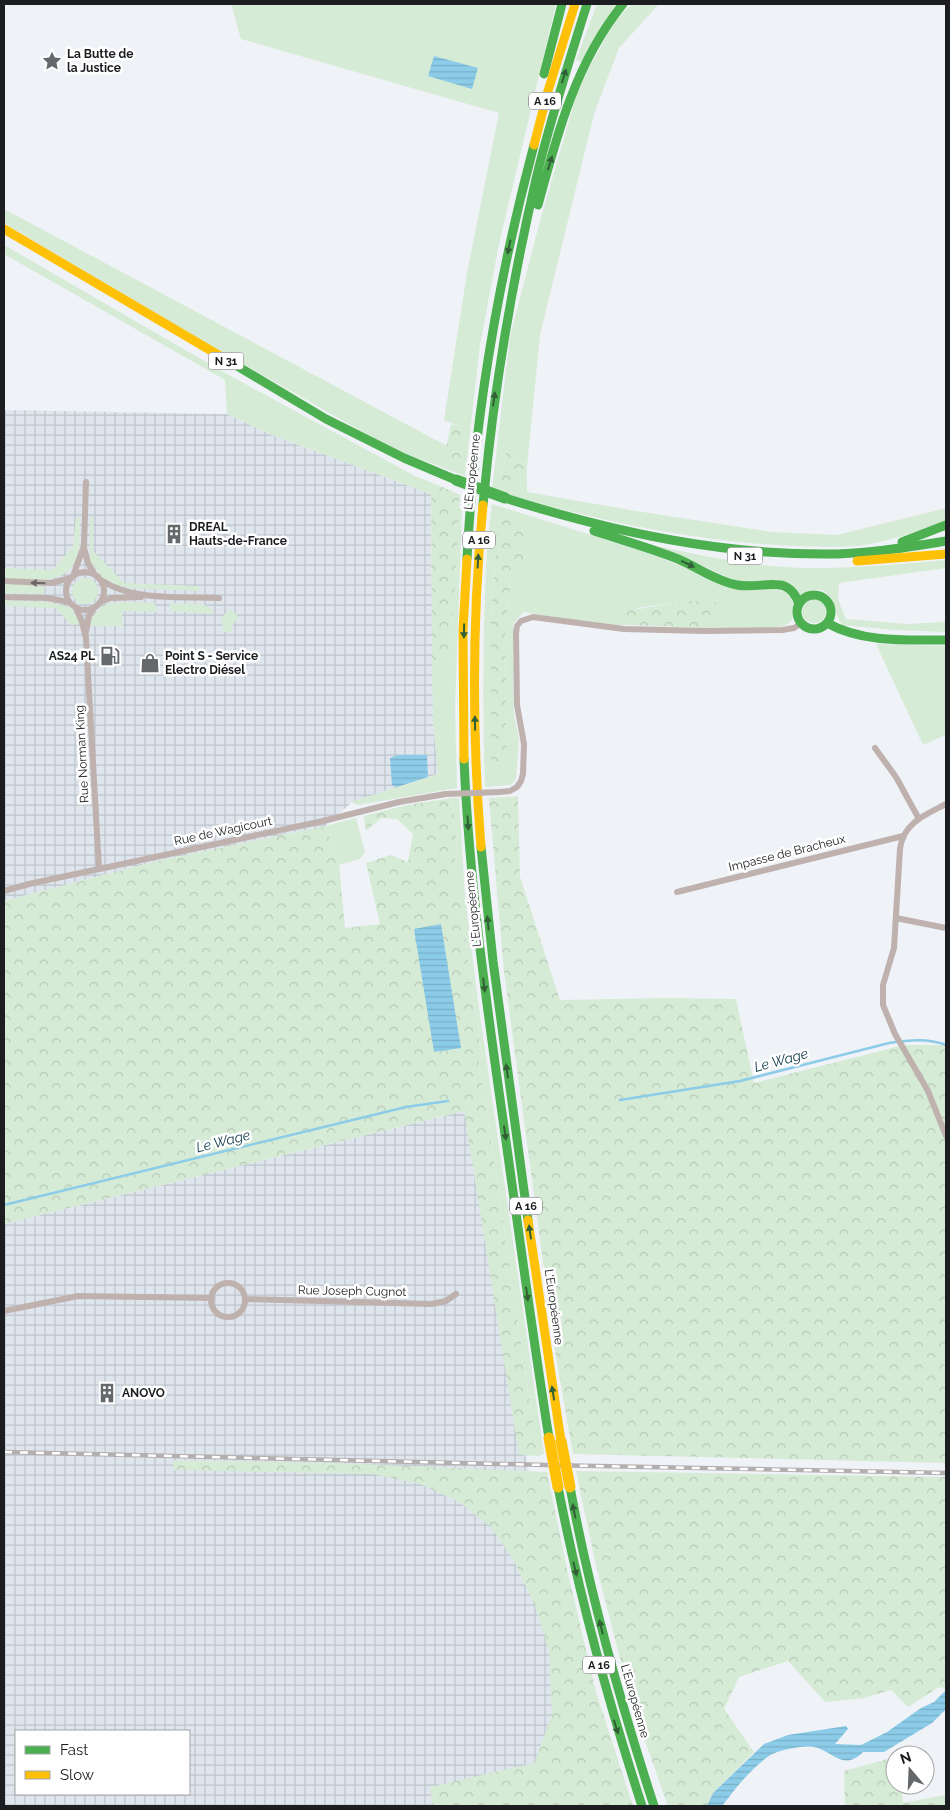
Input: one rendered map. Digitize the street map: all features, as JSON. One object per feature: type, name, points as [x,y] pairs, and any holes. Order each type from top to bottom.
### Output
[{"type":"main road","points":[[519,200],[525,148],[562,4]]},
{"type":"main road","name":"L'Européenne","points":[[575,4],[540,117],[519,200],[492,336],[473,475],[464,608],[464,723],[468,830],[482,970],[549,1438],[586,1564],[627,1723],[654,1806]]},
{"type":"main road","name":"L'Européenne","points":[[587,4],[547,133],[525,223],[508,310],[492,413],[479,549],[474,663],[476,763],[483,870],[496,991],[561,1441],[572,1556],[593,1643],[620,1739],[642,1806]]},
{"type":"main road","points":[[508,310],[522,268],[544,184],[578,77],[598,36],[623,4]]},
{"type":"main road","name":"N 31","points":[[4,229],[311,411],[456,483]]},
{"type":"main road","name":"N 31","points":[[4,236],[322,423],[375,450],[456,483],[576,525],[689,549],[771,559],[822,562],[946,554]]},
{"type":"main road","name":"N 31","points":[[505,501],[648,535],[713,546],[793,553],[855,553],[946,541]]},
{"type":"main road","points":[[576,525],[666,554],[735,585],[755,587],[779,584],[789,586],[796,592],[799,604],[797,613],[806,627],[820,628],[827,622],[831,612],[829,603],[825,599],[817,595],[811,595],[799,604]]},
{"type":"main road","points":[[793,553],[855,549],[892,544],[916,538],[946,525]]},
{"type":"main road","points":[[827,622],[837,629],[854,634],[900,639],[946,640]]},
{"type":"street","points":[[86,482],[84,546],[88,563],[94,574],[101,580],[124,591],[152,596]]},
{"type":"street","points":[[69,602],[66,590],[84,546]]},
{"type":"street","points":[[4,581],[48,583],[83,572],[94,574]]},
{"type":"street","points":[[4,597],[47,598],[69,602],[76,608],[83,610],[94,608],[100,602],[104,590],[101,580]]},
{"type":"street","points":[[100,602],[114,598],[152,596],[219,598]]},
{"type":"street","name":"Rue Norman King","points":[[76,608],[86,638]]},
{"type":"street","name":"Rue Norman King","points":[[94,608],[88,620],[86,638],[99,869]]},
{"type":"street","name":"Rue de Wagicourt","points":[[4,891],[323,821],[398,802],[446,794],[510,791],[521,782],[523,774],[524,744],[517,705],[516,632],[518,623],[523,619],[533,617],[618,629],[695,631],[782,630],[794,628],[802,623]]},
{"type":"street","points":[[874,748],[896,777],[919,819]]},
{"type":"street","points":[[946,804],[919,819],[902,836],[893,952],[882,995],[885,1011],[895,1034],[928,1091],[946,1136]]},
{"type":"street","name":"Impasse de Bracheux","points":[[676,892],[902,836]]},
{"type":"street","points":[[896,918],[946,928]]},
{"type":"street","points":[[228,1283],[239,1287],[245,1299],[240,1312],[228,1317],[216,1311],[212,1298],[217,1288],[228,1283]]},
{"type":"street","name":"Rue Joseph Cugnot","points":[[245,1299],[431,1304],[446,1301],[456,1294]]},
{"type":"street","points":[[4,1312],[78,1296],[212,1298]]},
{"type":"shaded area","points":[[4,410],[227,414],[272,435],[431,494],[433,719],[438,774],[352,802],[325,826],[153,862],[4,901]]},
{"type":"shaded area","points":[[464,1111],[532,1490],[583,1688],[633,1806],[4,1806],[4,1224]]},
{"type":"green space","points":[[231,4],[556,4],[499,244],[480,345],[465,476],[391,448],[175,325],[4,223],[4,209],[447,446],[445,459],[461,427],[444,420],[467,273],[499,113],[241,39]]},
{"type":"green space","points":[[597,4],[620,4],[581,62],[576,60]]},
{"type":"green space","points":[[632,4],[659,4],[619,48],[594,114],[540,335],[527,467],[506,452],[499,493],[492,489],[510,336],[540,221],[576,96],[608,34],[618,18]]},
{"type":"green space","points":[[4,245],[225,373],[415,476],[440,486],[438,492],[431,490],[431,494],[272,435],[227,414],[225,380],[4,254]]},
{"type":"green space","points":[[451,424],[461,427],[464,436],[462,464],[456,470],[444,459]]},
{"type":"green space","points":[[506,452],[527,467],[527,476],[507,495],[499,493]]},
{"type":"green space","points":[[527,476],[527,492],[772,532],[837,535],[946,508],[946,521],[889,540],[854,546],[761,544],[651,529],[579,514],[507,495]]},
{"type":"green space","points":[[440,486],[460,495],[450,666],[432,660],[431,490],[438,492]]},
{"type":"green space","points":[[492,504],[645,552],[714,579],[782,589],[789,592],[794,602],[792,620],[786,625],[779,627],[701,628],[713,601],[686,601],[637,608],[619,619],[627,625],[607,625],[524,612],[515,621],[513,626],[514,714],[519,740],[516,779],[511,785],[485,787],[483,707],[484,626]],"holes":[[[496,553],[513,567],[505,626],[507,767],[503,770],[491,764],[491,618]]]},
{"type":"green space","points":[[459,508],[462,509],[455,707],[457,788],[358,805],[351,802],[438,774],[433,719],[432,660],[450,666]]},
{"type":"green space","points":[[499,515],[520,519],[529,530],[524,566],[513,567],[505,626],[507,767],[503,770],[491,764],[491,618]]},
{"type":"green space","points":[[90,516],[93,516],[93,551],[124,583],[199,586],[199,591],[131,588],[115,585],[103,578],[90,561]]},
{"type":"green space","points":[[76,518],[80,518],[78,553],[72,567],[64,574],[45,580],[4,578],[4,568],[52,570],[73,547]]},
{"type":"green space","points":[[657,546],[736,562],[796,568],[865,567],[946,560],[946,568],[839,583],[838,599],[846,619],[907,624],[945,622],[946,632],[842,625],[829,596],[825,592],[812,590],[802,595],[739,582]]},
{"type":"green space","points":[[85,578],[94,582],[98,591],[94,600],[85,604],[76,600],[72,591],[76,582]]},
{"type":"green space","points":[[4,584],[45,586],[44,594],[4,593]]},
{"type":"green space","points":[[814,599],[823,602],[826,611],[823,620],[814,623],[805,620],[802,611],[805,602]]},
{"type":"green space","points":[[4,600],[47,602],[70,607],[80,624],[71,625],[56,608],[4,606]]},
{"type":"green space","points":[[686,601],[713,601],[724,608],[722,619],[701,628],[627,625],[619,619],[621,612]]},
{"type":"green space","points":[[126,602],[155,603],[157,612],[122,611],[123,626],[88,626],[102,606]]},
{"type":"green space","points":[[172,603],[203,604],[212,609],[214,614],[171,611],[169,605]]},
{"type":"green space","points":[[230,609],[239,617],[234,622],[231,632],[223,632],[222,617]]},
{"type":"green space","points":[[876,644],[946,646],[946,735],[923,745]]},
{"type":"green space","points":[[518,796],[520,877],[560,1000],[736,999],[754,1083],[904,1045],[946,1045],[946,1463],[573,1454],[555,1351],[504,972],[489,798]]},
{"type":"green space","points":[[452,798],[459,798],[465,897],[479,1009],[544,1454],[538,1456],[479,1062],[482,1058],[461,907],[452,885],[457,845]]},
{"type":"green space","points":[[452,798],[457,845],[452,885],[461,907],[482,1058],[479,1062],[538,1456],[519,1455],[464,1111],[4,1224],[4,901],[153,862],[325,826],[339,865],[345,928],[380,924],[366,863],[391,855],[408,862],[413,834],[397,819],[381,818],[366,831],[364,816],[407,805]]},
{"type":"green space","points":[[356,818],[365,852],[360,859],[339,865],[325,826]]},
{"type":"green space","points":[[174,1460],[336,1463],[547,1472],[567,1569],[596,1692],[633,1806],[433,1806],[430,1787],[534,1763],[552,1715],[549,1651],[535,1606],[514,1561],[491,1527],[459,1502],[420,1484],[373,1474],[173,1470]]},
{"type":"green space","points":[[576,1471],[946,1477],[946,1689],[939,1687],[908,1707],[891,1690],[864,1698],[825,1702],[788,1661],[739,1677],[724,1709],[754,1752],[713,1793],[707,1806],[668,1806],[631,1701],[595,1561]]},
{"type":"green space","points":[[885,1760],[885,1795],[902,1795],[903,1803],[946,1795],[946,1806],[845,1806],[844,1771]]},
{"type":"water","points":[[434,56],[478,68],[472,89],[428,76]]},
{"type":"water","points":[[398,755],[427,755],[428,777],[397,787],[392,785],[390,758]]},
{"type":"water","points":[[441,924],[461,1048],[434,1052],[414,929]]},
{"type":"water","points":[[946,1690],[946,1709],[932,1723],[896,1745],[885,1745],[884,1752],[863,1752],[856,1758],[844,1760],[814,1747],[798,1747],[778,1752],[769,1756],[756,1767],[722,1806],[707,1806],[713,1793],[764,1744],[788,1735],[846,1726],[848,1729],[835,1744],[861,1745],[887,1732],[921,1708],[934,1702]]},
{"type":"waterway","name":"Le Wage","points":[[620,1100],[740,1081],[889,1043],[918,1040],[946,1045]]},
{"type":"waterway","name":"Le Wage","points":[[4,1205],[406,1107],[448,1101]]},
{"type":"railway","points":[[4,1452],[946,1473]]},
{"type":"traffic: fast","points":[[544,74],[562,4]]},
{"type":"traffic: fast","points":[[483,505],[498,382],[527,220],[547,135],[587,4]]},
{"type":"traffic: fast","points":[[538,205],[561,125],[580,74],[607,26],[623,4]]},
{"type":"traffic: fast","points":[[467,559],[475,455],[490,350],[509,247],[534,145]]},
{"type":"traffic: fast","points":[[232,363],[326,419],[404,458],[456,480]]},
{"type":"traffic: fast","points":[[456,480],[505,498]]},
{"type":"traffic: fast","points":[[505,498],[627,531],[669,540],[752,551],[794,554],[837,554],[946,541]]},
{"type":"traffic: fast","points":[[902,542],[946,525]]},
{"type":"traffic: fast","points":[[594,531],[678,559],[729,583],[747,586],[781,585],[788,588],[794,594],[799,604]]},
{"type":"traffic: fast","points":[[814,595],[826,600],[831,612],[826,624],[814,629],[802,624],[797,612],[802,600],[814,595]]},
{"type":"traffic: fast","points":[[827,623],[855,634],[870,637],[900,640],[946,640]]},
{"type":"traffic: fast","points":[[464,759],[474,895],[485,985],[525,1279],[549,1438]]},
{"type":"traffic: fast","points":[[481,847],[493,961],[528,1220]]},
{"type":"traffic: fast","points":[[558,1487],[575,1568],[595,1648],[642,1806]]},
{"type":"traffic: fast","points":[[570,1487],[596,1608],[629,1727],[654,1806]]},
{"type":"traffic: slow","points":[[534,145],[548,91],[575,4]]},
{"type":"traffic: slow","points":[[4,229],[232,363]]},
{"type":"traffic: slow","points":[[481,847],[476,762],[475,633],[483,505]]},
{"type":"traffic: slow","points":[[857,561],[946,554]]},
{"type":"traffic: slow","points":[[464,759],[463,630],[467,559]]},
{"type":"traffic: slow","points":[[528,1220],[561,1441]]},
{"type":"traffic: slow","points":[[549,1438],[558,1487]]},
{"type":"traffic: slow","points":[[561,1441],[570,1487]]},
{"type":"place","name":"La Butte de la Justice","points":[[52,61]]},
{"type":"place","name":"DREAL Hauts-de-France","points":[[174,534]]},
{"type":"place","name":"AS24 PL","points":[[110,656]]},
{"type":"place","name":"Point S - Service Electro Diésel","points":[[150,663]]},
{"type":"place","name":"ANOVO","points":[[107,1393]]}]
